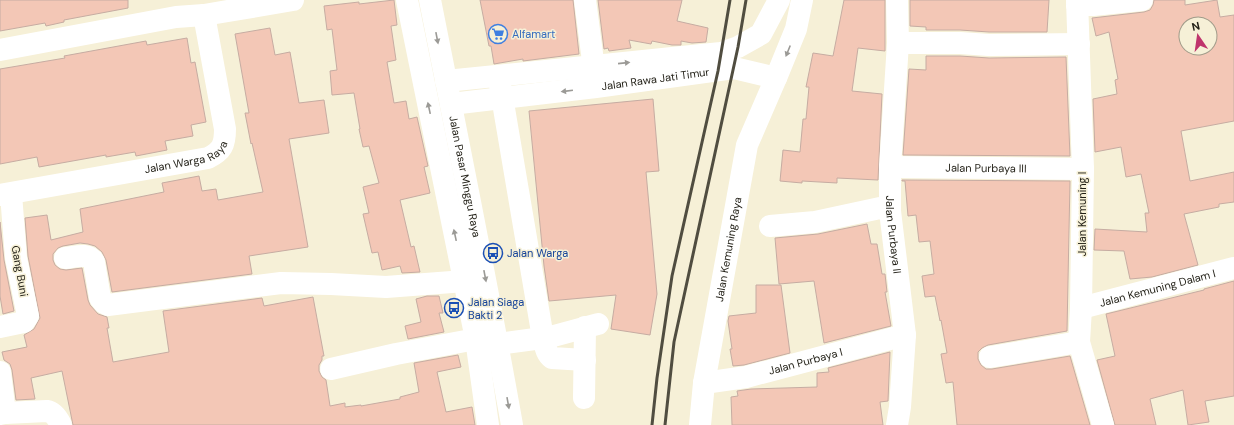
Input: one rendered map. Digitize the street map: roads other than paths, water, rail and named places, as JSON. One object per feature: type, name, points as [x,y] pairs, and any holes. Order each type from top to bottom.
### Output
[{"type":"street","points":[[0,50],[206,10],[293,0]]},
{"type":"street","name":"Jalan Pasar Minggu Raya","points":[[407,0],[476,339],[488,425]]},
{"type":"street","name":"Jalan Pasar Minggu Raya","points":[[430,0],[498,344],[512,425]]},
{"type":"street","points":[[585,0],[595,77]]},
{"type":"street","name":"Jalan Rawa Jati Timur","points":[[451,104],[503,98],[595,77],[720,53],[738,47],[761,34],[779,0]]},
{"type":"street","points":[[786,0],[796,29]]},
{"type":"street","points":[[776,78],[796,29],[802,0]]},
{"type":"street","name":"Jalan Purbaya II","points":[[897,0],[898,42],[890,167],[890,211],[905,335],[900,407],[897,425]]},
{"type":"street","points":[[1077,3],[1093,5],[1142,0]]},
{"type":"street","name":"Jalan Kemuning I","points":[[1077,3],[1083,169],[1081,308],[1079,342],[1104,425]]},
{"type":"street","name":"Jalan Warga Raya","points":[[5,195],[208,158],[222,148],[225,141],[225,129],[206,10]]},
{"type":"street","points":[[898,42],[1079,44]]},
{"type":"street","name":"Jalan Rawa Jati Timur","points":[[446,81],[499,76],[595,77],[734,68],[776,78]]},
{"type":"street","points":[[499,76],[543,338],[549,356],[552,358],[585,360]]},
{"type":"street","name":"Jalan Kemuning Raya","points":[[700,425],[704,383],[747,145],[776,78]]},
{"type":"street","name":"Jalan Purbaya III","points":[[890,167],[1083,169]]},
{"type":"street","name":"Gang Buni","points":[[0,327],[24,322],[28,316],[5,195]]},
{"type":"street","points":[[770,226],[815,222],[880,208],[890,211]]},
{"type":"street","points":[[65,258],[88,255],[92,257],[100,298],[108,305],[281,283],[381,287],[464,281]]},
{"type":"street","name":"Jalan Kemuning Dalam I","points":[[1081,308],[1234,268]]},
{"type":"street","points":[[498,344],[543,338],[592,325],[585,360],[584,398]]},
{"type":"street","name":"Jalan Purbaya I","points":[[704,383],[746,377],[905,335]]},
{"type":"street","points":[[331,369],[396,354],[476,339]]},
{"type":"street","points":[[990,357],[1079,342]]},
{"type":"street","points":[[0,372],[3,413],[55,418]]},
{"type":"railway","points":[[652,425],[657,378],[672,276],[718,71],[730,0]]},
{"type":"railway","points":[[665,425],[674,342],[738,47],[746,0]]},
{"type":"place","name":"Alfamart","points":[[498,34]]},
{"type":"place","name":"Jalan Warga","points":[[493,253]]},
{"type":"place","name":"Jalan Siaga Bakti 2","points":[[454,308]]}]
